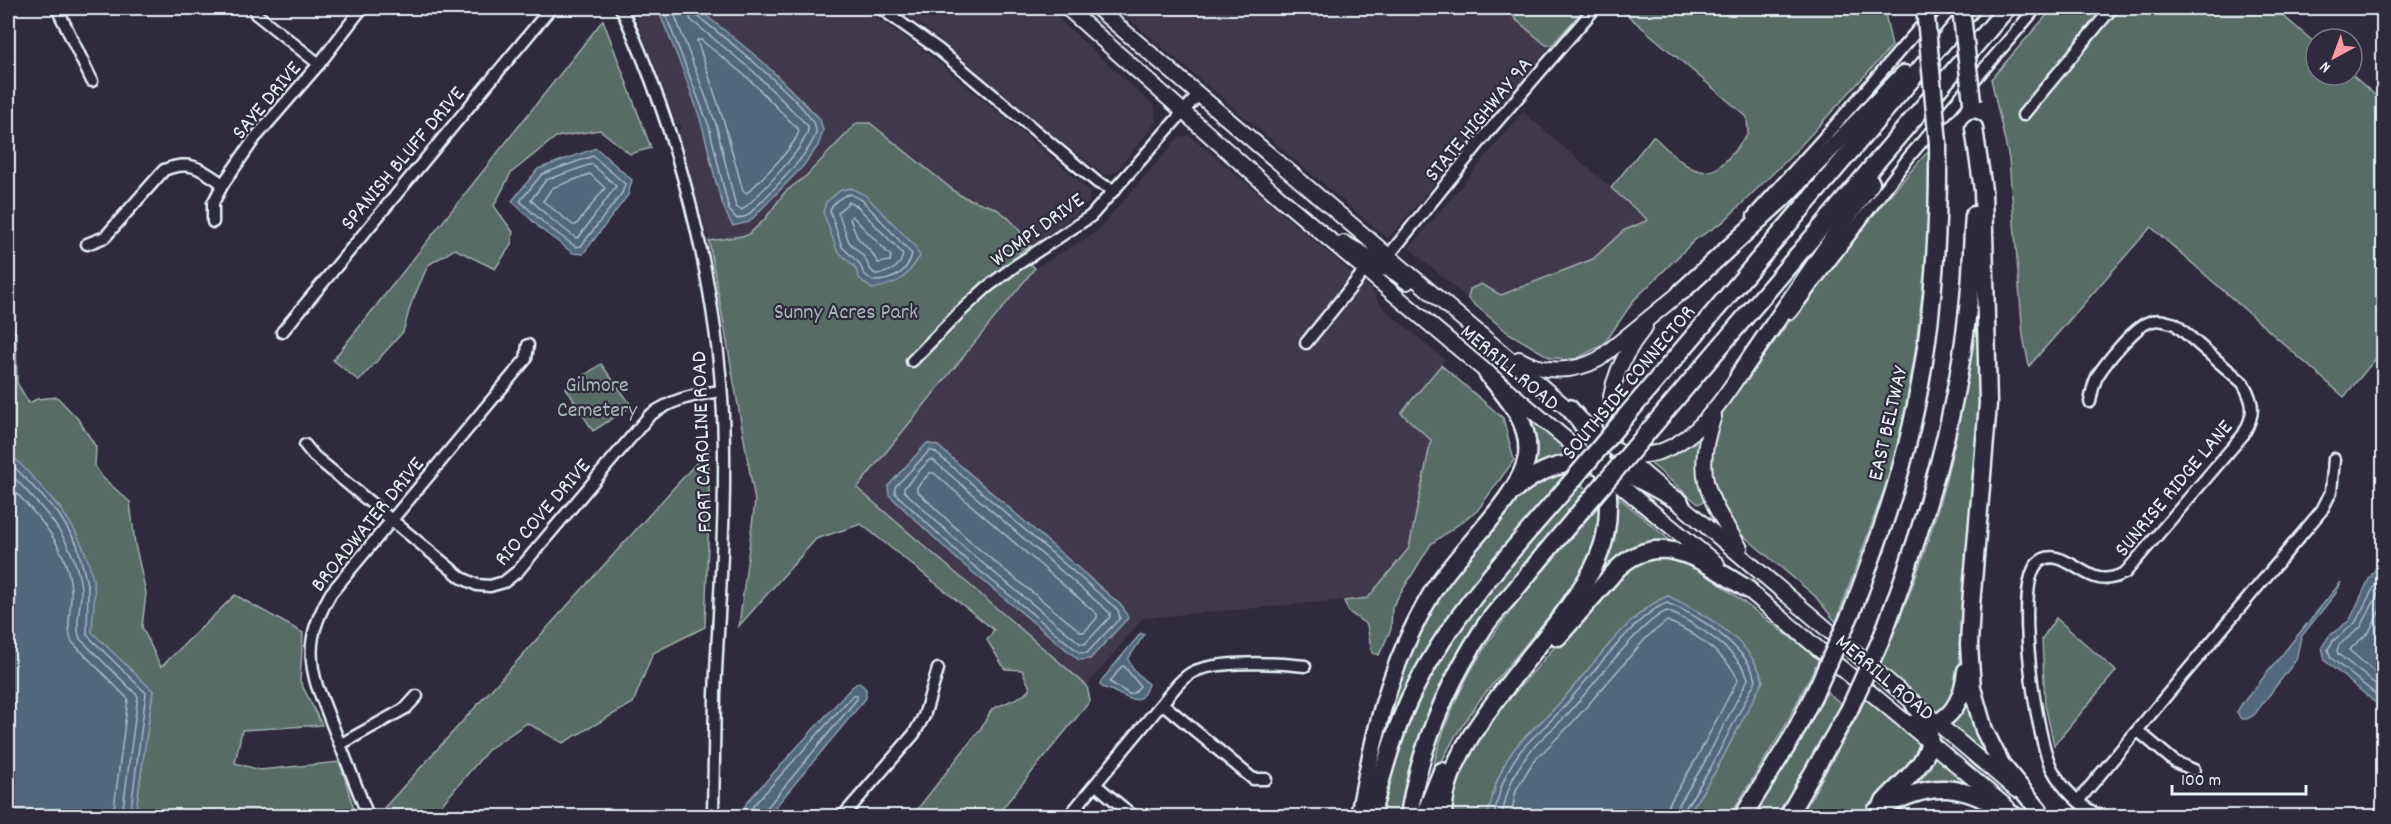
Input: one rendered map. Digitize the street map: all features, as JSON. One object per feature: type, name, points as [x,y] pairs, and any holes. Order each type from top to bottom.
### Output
[{"type":"highway","name":"EAST BELTWAY","points":[[1743,816],[1793,736],[1852,611],[1878,541],[1914,416],[1929,330],[1938,214],[1938,143],[1926,8]]},
{"type":"highway","points":[[1924,723],[1950,713],[1960,698],[1965,681],[1988,404],[1983,190],[1961,8]]},
{"type":"highway","points":[[1681,292],[1784,197],[1971,8]]},
{"type":"highway","name":"SOUTHSIDE CONNECTOR","points":[[1371,816],[1392,741],[1409,700],[1440,644],[1464,610],[1971,8]]},
{"type":"highway","points":[[1409,816],[1420,767],[1449,689],[1485,627],[2007,8]]},
{"type":"highway","points":[[1788,816],[1849,710],[1882,637],[1925,517],[1957,383],[1970,288],[1974,128]]},
{"type":"highway","points":[[1739,375],[1881,169],[1895,140]]},
{"type":"highway","points":[[1486,373],[1520,416],[1528,445],[1525,465],[1510,494]]},
{"type":"highway","points":[[1569,408],[1609,459],[1680,502]]},
{"type":"highway","points":[[1359,816],[1379,715],[1397,660],[1443,576],[1510,494],[1526,481],[1550,468],[1570,462],[1609,459]]},
{"type":"highway","points":[[1443,816],[1445,793],[1454,766],[1486,711],[1550,632],[1592,572],[1608,525],[1609,459]]},
{"type":"highway","points":[[1468,742],[1617,569],[1635,555],[1658,549],[1675,550],[1688,554],[1749,591]]},
{"type":"highway","points":[[1424,816],[1443,769],[1476,712],[1592,572]]},
{"type":"highway","points":[[1969,645],[1972,688],[1984,730],[2001,764],[2043,813]]},
{"type":"highway","points":[[1873,814],[1919,766],[1930,741],[1914,704]]},
{"type":"highway","points":[[1873,814],[1919,791],[1941,788],[1977,795],[2017,816]]},
{"type":"main road","name":"MERRILL ROAD","points":[[1067,8],[1279,196],[1538,417],[1609,459],[1644,506],[1749,591],[2043,813]]},
{"type":"main road","name":"MERRILL ROAD","points":[[1097,8],[1569,408]]},
{"type":"main road","points":[[1279,196],[1354,250],[1369,257],[1389,255]]},
{"type":"main road","points":[[1365,270],[1377,266],[1396,272],[1531,387],[1569,408]]},
{"type":"main road","points":[[1494,344],[1528,365],[1568,370],[1590,364],[1681,292]]},
{"type":"main road","points":[[1658,312],[1624,356],[1616,374],[1609,419],[1609,459],[1642,455],[1670,446],[1700,428],[1716,411],[1739,375]]},
{"type":"main road","points":[[1716,411],[1706,442],[1704,469],[1706,484],[1712,503],[1749,561]]},
{"type":"main road","name":"MERRILL ROAD","points":[[1680,502],[1914,704]]},
{"type":"main road","name":"MERRILL ROAD","points":[[1930,741],[2017,816]]},
{"type":"street","points":[[57,8],[92,81]]},
{"type":"street","name":"SAYE DRIVE","points":[[213,222],[213,204],[223,184],[255,138],[319,64],[362,8]]},
{"type":"street","name":"SPANISH BLUFF DRIVE","points":[[282,332],[551,8]]},
{"type":"street","name":"FORT CAROLINE ROAD","points":[[621,8],[653,87],[691,213],[710,308],[721,391],[725,510],[716,694],[714,816]]},
{"type":"street","points":[[880,8],[938,49],[1098,183],[1115,190]]},
{"type":"street","name":"STATE HIGHWAY 9A","points":[[1389,255],[1488,132],[1595,8]]},
{"type":"street","points":[[1681,292],[1837,123],[1937,8]]},
{"type":"street","points":[[2023,115],[2112,8]]},
{"type":"street","points":[[1739,375],[1782,325],[1909,157],[2034,10]]},
{"type":"street","points":[[256,14],[319,64]]},
{"type":"street","name":"WOMPI DRIVE","points":[[912,361],[986,288],[1091,216],[1199,94]]},
{"type":"street","points":[[87,243],[105,237],[164,170],[176,165],[196,166],[223,184]]},
{"type":"street","points":[[1306,343],[1365,270]]},
{"type":"street","name":"SUNRISE RIDGE LANE","points":[[2090,402],[2093,386],[2099,374],[2136,330],[2148,322],[2162,320],[2175,324],[2243,383],[2253,407],[2251,422],[2243,435],[2125,573],[2112,578],[2100,579],[2086,574],[2059,558],[2047,559],[2037,564],[2033,573],[2030,582],[2028,627],[2030,672],[2039,734],[2052,769],[2065,788],[2078,801],[2100,816]]},
{"type":"street","name":"BROADWATER DRIVE","points":[[368,816],[341,744],[324,708],[311,667],[314,629],[331,593],[526,359],[528,345]]},
{"type":"street","name":"RIO COVE DRIVE","points":[[305,445],[314,456],[462,578],[477,585],[490,586],[504,582],[518,571],[649,416],[664,405],[688,395],[721,391]]},
{"type":"street","points":[[2078,801],[2322,510],[2331,492],[2334,459]]},
{"type":"street","points":[[1069,816],[1178,684],[1193,672],[1239,664],[1274,663],[1305,666]]},
{"type":"street","points":[[843,816],[914,734],[924,716],[938,669]]},
{"type":"street","points":[[341,744],[406,708],[417,696]]},
{"type":"street","points":[[1163,704],[1253,779],[1266,779]]},
{"type":"street","points":[[2138,730],[2175,762],[2194,770]]},
{"type":"street","points":[[1096,785],[1133,816]]},
{"type":"shaded area","points":[[632,8],[657,8],[703,128],[724,213],[749,222],[761,211],[818,146],[820,119],[762,61],[697,8],[862,8],[920,47],[1060,164],[1090,192],[1089,202],[1078,213],[1031,246],[1015,224],[991,206],[972,202],[958,194],[870,123],[857,123],[806,176],[785,192],[765,219],[748,235],[709,241],[678,131],[681,129],[680,124],[677,125]]},
{"type":"shaded area","points":[[895,8],[1047,8],[1155,107],[1156,122],[1116,172],[1106,176],[1045,129],[931,32]]},
{"type":"shaded area","points":[[1116,8],[1508,8],[1515,19],[1546,45],[1552,45],[1388,239]]},
{"type":"shaded area","points":[[1523,112],[1649,220],[1623,231],[1593,259],[1501,296],[1470,289],[1468,299],[1409,248]]},
{"type":"shaded area","points":[[1190,135],[1372,290],[1384,309],[1445,360],[1401,413],[1431,440],[1409,548],[1368,598],[1143,618],[1087,686],[856,488],[1035,268],[1096,232],[1179,137]]},
{"type":"green space","points":[[1508,8],[1521,8],[1525,12],[1549,8],[1585,8],[1552,45],[1546,45],[1515,19]]},
{"type":"green space","points":[[1619,8],[1884,8],[1892,46],[1793,154],[1723,222],[1696,239],[1634,300],[1604,344],[1576,359],[1551,358],[1507,332],[1468,299],[1470,289],[1481,284],[1501,295],[1593,259],[1623,231],[1648,220],[1611,188],[1653,136],[1675,157],[1693,169],[1711,171],[1731,155],[1748,134],[1747,117]]},
{"type":"green space","points":[[2053,8],[2274,8],[2304,34],[2304,87],[2364,85],[2383,102],[2383,350],[2344,397],[2151,227],[2029,366],[2023,336],[2009,159],[1991,79]]},
{"type":"green space","points":[[603,20],[651,148],[630,154],[600,130],[556,137],[511,173],[494,206],[513,232],[511,245],[495,269],[455,249],[428,265],[411,304],[403,332],[359,381],[333,360]]},
{"type":"green space","name":"Sunny Acres Park","points":[[857,123],[870,123],[958,194],[1002,213],[1031,246],[1019,253],[1035,268],[857,488],[1087,686],[1090,701],[996,816],[912,816],[981,728],[992,709],[1024,695],[1030,688],[1022,670],[1005,669],[987,640],[994,630],[861,524],[816,539],[739,626],[755,501],[709,241],[748,235],[765,219],[785,192],[806,176]]},
{"type":"green space","points":[[1929,150],[1927,255],[1914,360],[1902,426],[1892,468],[1836,622],[1815,596],[1730,522],[1711,489],[1708,462],[1719,415],[1847,245]]},
{"type":"green space","points":[[1980,272],[1984,322],[1974,540],[1958,695],[1938,716],[1879,667],[1908,597],[1944,488],[1961,414]]},
{"type":"green space","points":[[8,323],[16,333],[17,383],[29,403],[37,399],[57,397],[78,419],[96,447],[95,466],[102,477],[130,502],[135,544],[146,593],[142,627],[161,667],[235,595],[303,633],[300,681],[322,725],[242,730],[235,763],[260,770],[340,762],[356,816],[135,816],[153,691],[91,632],[94,587],[62,510],[8,451]]},
{"type":"green space","name":"Gilmore Cemetery","points":[[601,364],[632,406],[593,431],[566,388]]},
{"type":"green space","points":[[1441,365],[1503,418],[1514,460],[1477,511],[1431,544],[1392,607],[1391,629],[1379,655],[1372,653],[1367,625],[1349,612],[1344,601],[1368,598],[1409,548],[1431,440],[1401,413]]},
{"type":"green space","points":[[1528,418],[1530,419],[1572,454],[1532,468]]},
{"type":"green space","points":[[1700,439],[1700,482],[1705,501],[1698,504],[1648,461],[1675,454]]},
{"type":"green space","points":[[709,449],[705,627],[653,653],[633,703],[563,743],[527,723],[489,749],[432,816],[393,816],[384,808]]},
{"type":"green space","points":[[1570,468],[1472,584],[1437,633],[1409,683],[1379,756],[1396,681],[1436,598],[1521,492]]},
{"type":"green space","points":[[1580,483],[1588,491],[1484,618],[1404,816],[1380,816],[1391,772],[1406,728],[1424,687],[1447,647],[1461,625],[1510,562]]},
{"type":"green space","points":[[1617,496],[1673,543],[1605,574],[1603,569],[1614,535]]},
{"type":"green space","points":[[1605,498],[1597,551],[1569,592],[1479,701],[1430,780],[1442,737],[1457,697],[1476,661],[1523,595]]},
{"type":"green space","points":[[1659,555],[1686,562],[1701,570],[1819,659],[1784,728],[1730,816],[1687,816],[1715,772],[1763,681],[1757,666],[1737,640],[1696,611],[1668,596],[1638,615],[1557,706],[1515,748],[1497,780],[1488,816],[1447,816],[1459,769],[1488,724],[1587,609],[1631,563]]},
{"type":"green space","points":[[2056,618],[2116,671],[2054,745],[2045,705],[2042,639]]},
{"type":"green space","points":[[1827,692],[1843,705],[1782,816],[1754,816],[1801,740]]},
{"type":"green space","points":[[1867,695],[1924,742],[1914,767],[1864,816],[1801,816],[1857,717]]},
{"type":"green space","points":[[1968,695],[1995,762],[1945,723]]},
{"type":"green space","points":[[1936,754],[1974,786],[1914,788],[1930,768]]},
{"type":"water","points":[[657,8],[697,8],[762,61],[820,119],[823,131],[818,146],[803,166],[749,222],[733,226],[723,206],[693,98]]},
{"type":"water","points":[[596,148],[632,180],[628,195],[583,254],[573,253],[542,230],[512,201],[538,169]]},
{"type":"water","points":[[851,188],[865,195],[914,245],[920,256],[906,275],[896,282],[872,289],[859,278],[855,267],[837,250],[823,212],[826,202],[841,190]]},
{"type":"water","points":[[927,443],[938,446],[1123,607],[1128,618],[1090,659],[1079,660],[959,561],[889,495],[888,486]]},
{"type":"water","points":[[8,451],[50,496],[73,528],[82,546],[94,586],[92,632],[153,691],[135,816],[8,816]]},
{"type":"water","points":[[2383,557],[2383,709],[2325,661],[2322,647],[2329,636],[2350,620],[2369,579]]},
{"type":"water","points":[[2341,582],[2336,593],[2301,637],[2296,660],[2254,715],[2241,719],[2237,712],[2241,705]]},
{"type":"water","points":[[1668,596],[1711,620],[1737,641],[1757,666],[1763,681],[1715,772],[1687,816],[1488,816],[1497,780],[1515,748],[1557,706],[1638,615]]},
{"type":"water","points":[[1141,633],[1144,635],[1128,659],[1133,669],[1148,684],[1142,696],[1134,700],[1100,685]]},
{"type":"water","points":[[859,682],[866,689],[866,698],[768,816],[744,816],[743,810],[747,802]]}]
